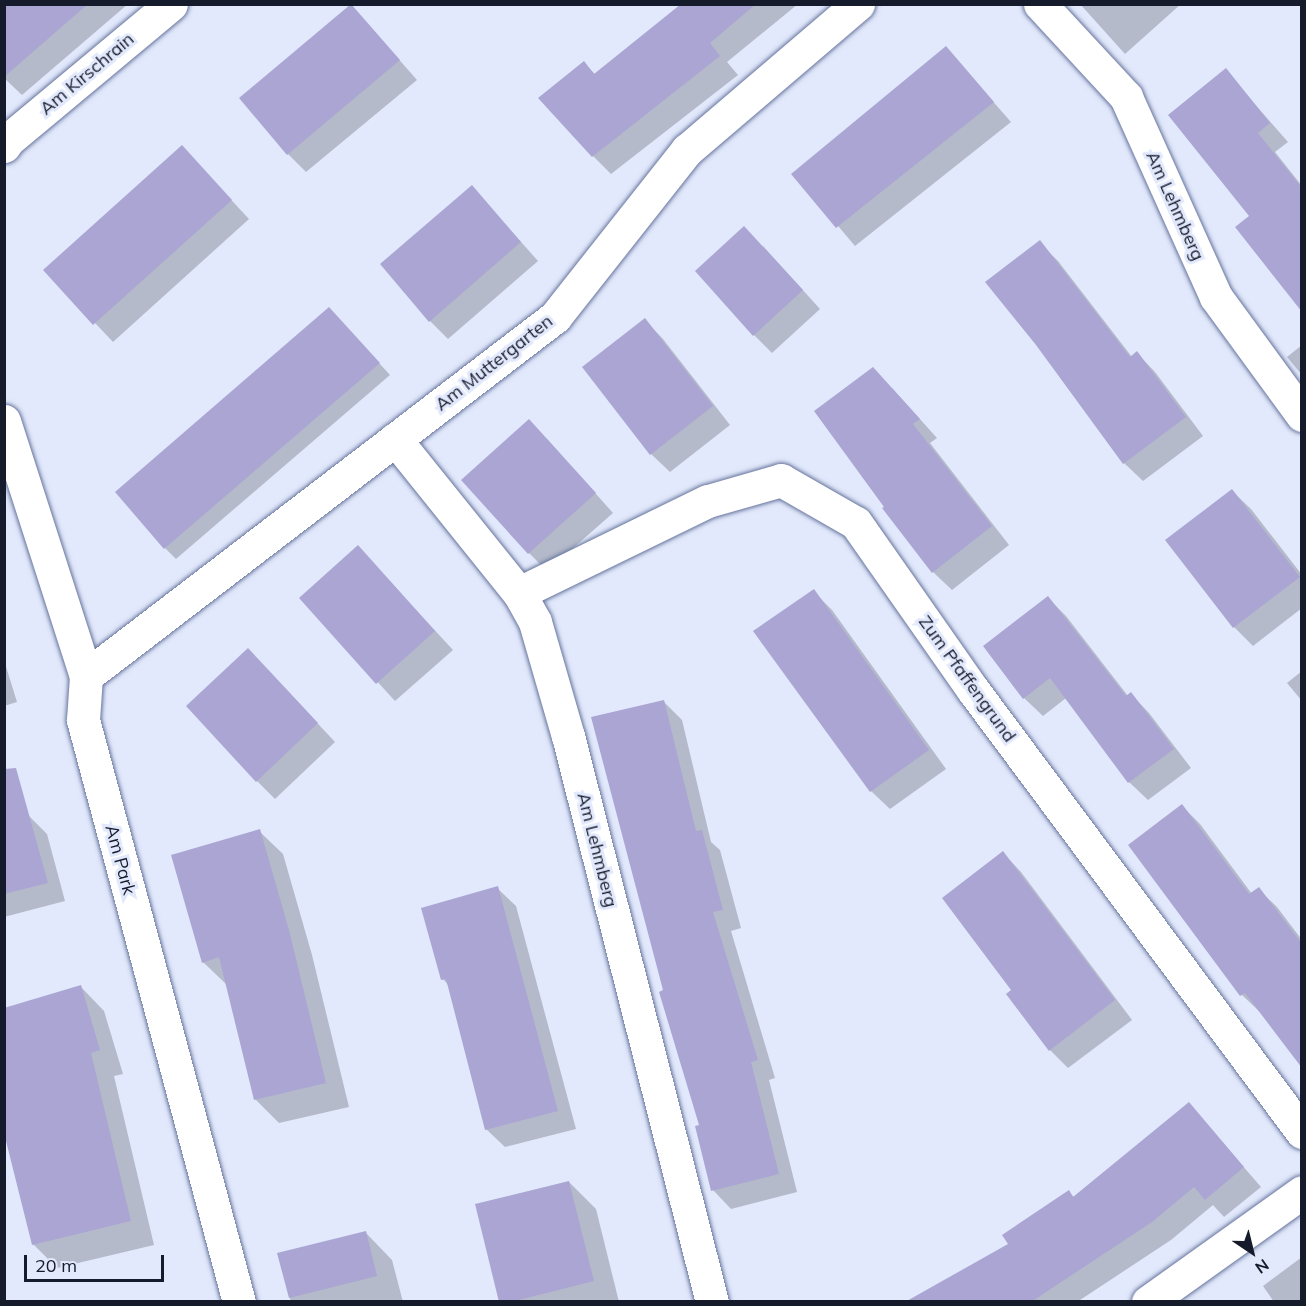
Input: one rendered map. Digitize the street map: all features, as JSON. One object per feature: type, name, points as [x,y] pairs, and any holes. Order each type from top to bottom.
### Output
[{"type":"street","name":"Am Kirschrain","points":[[4,146],[8,140],[171,4]]},
{"type":"street","name":"Am Muttergarten","points":[[86,676],[555,317],[687,150],[858,4]]},
{"type":"street","name":"Am Lehmberg","points":[[1040,4],[1126,97],[1216,297],[1302,416]]},
{"type":"street","name":"Am Park","points":[[4,421],[86,676],[83,720],[239,1302]]},
{"type":"street","name":"Am Lehmberg","points":[[395,439],[519,592],[534,622],[568,735],[712,1302]]},
{"type":"street","name":"Zum Pfaffengrund","points":[[519,592],[708,501],[781,480],[856,523],[973,690],[1302,1132]]},
{"type":"street","points":[[1148,1302],[1302,1192]]},
{"type":"building","points":[[4,4],[88,4],[4,77]]},
{"type":"building","points":[[351,4],[400,60],[287,155],[239,98]]},
{"type":"building","points":[[681,4],[756,4],[710,43],[720,56],[592,157],[538,98],[584,61],[594,74]]},
{"type":"building","points":[[946,46],[994,102],[836,228],[791,174]]},
{"type":"building","points":[[1226,68],[1270,123],[1258,133],[1302,188],[1302,312],[1235,227],[1249,216],[1168,115]]},
{"type":"building","points":[[182,145],[232,200],[93,325],[43,270]]},
{"type":"building","points":[[472,185],[521,242],[429,322],[380,264]]},
{"type":"building","points":[[744,226],[803,290],[753,336],[695,271]]},
{"type":"building","points":[[1040,240],[1130,357],[1137,351],[1186,417],[1123,464],[1036,345],[985,282]]},
{"type":"building","points":[[329,307],[380,363],[164,549],[115,492]]},
{"type":"building","points":[[645,318],[713,406],[650,455],[582,367]]},
{"type":"building","points":[[873,367],[920,419],[913,424],[992,526],[932,573],[882,508],[884,507],[814,411]]},
{"type":"building","points":[[529,419],[596,493],[528,554],[461,480]]},
{"type":"building","points":[[1232,489],[1300,577],[1233,628],[1165,540]]},
{"type":"building","points":[[358,545],[435,631],[376,684],[299,598]]},
{"type":"building","points":[[814,589],[929,750],[870,792],[753,631]]},
{"type":"building","points":[[1048,596],[1126,696],[1131,692],[1174,749],[1128,783],[1050,678],[1023,699],[983,646]]},
{"type":"building","points":[[248,648],[318,723],[256,782],[186,706]]},
{"type":"building","points":[[664,700],[696,831],[702,830],[723,910],[713,912],[758,1060],[751,1062],[779,1174],[711,1191],[695,1126],[699,1125],[659,992],[663,990],[591,717]]},
{"type":"building","points":[[16,768],[48,883],[4,894],[4,769]]},
{"type":"building","points":[[1182,804],[1249,894],[1259,887],[1302,944],[1302,1068],[1245,993],[1240,996],[1128,845]]},
{"type":"building","points":[[260,829],[289,930],[326,1083],[254,1100],[219,957],[202,963],[171,855]]},
{"type":"building","points":[[1003,851],[1115,1000],[1049,1051],[1006,994],[1011,990],[942,898]]},
{"type":"building","points":[[498,886],[558,1111],[485,1130],[446,979],[441,980],[421,908]]},
{"type":"building","points":[[81,985],[100,1050],[91,1053],[131,1221],[32,1245],[4,1133],[4,1008]]},
{"type":"building","points":[[1189,1102],[1244,1167],[1205,1200],[1194,1187],[1152,1222],[1031,1302],[905,1302],[1008,1244],[1002,1235],[1069,1190],[1073,1197]]},
{"type":"building","points":[[569,1181],[594,1281],[511,1302],[499,1302],[475,1204]]},
{"type":"building","points":[[366,1231],[377,1276],[289,1298],[277,1253]]}]
